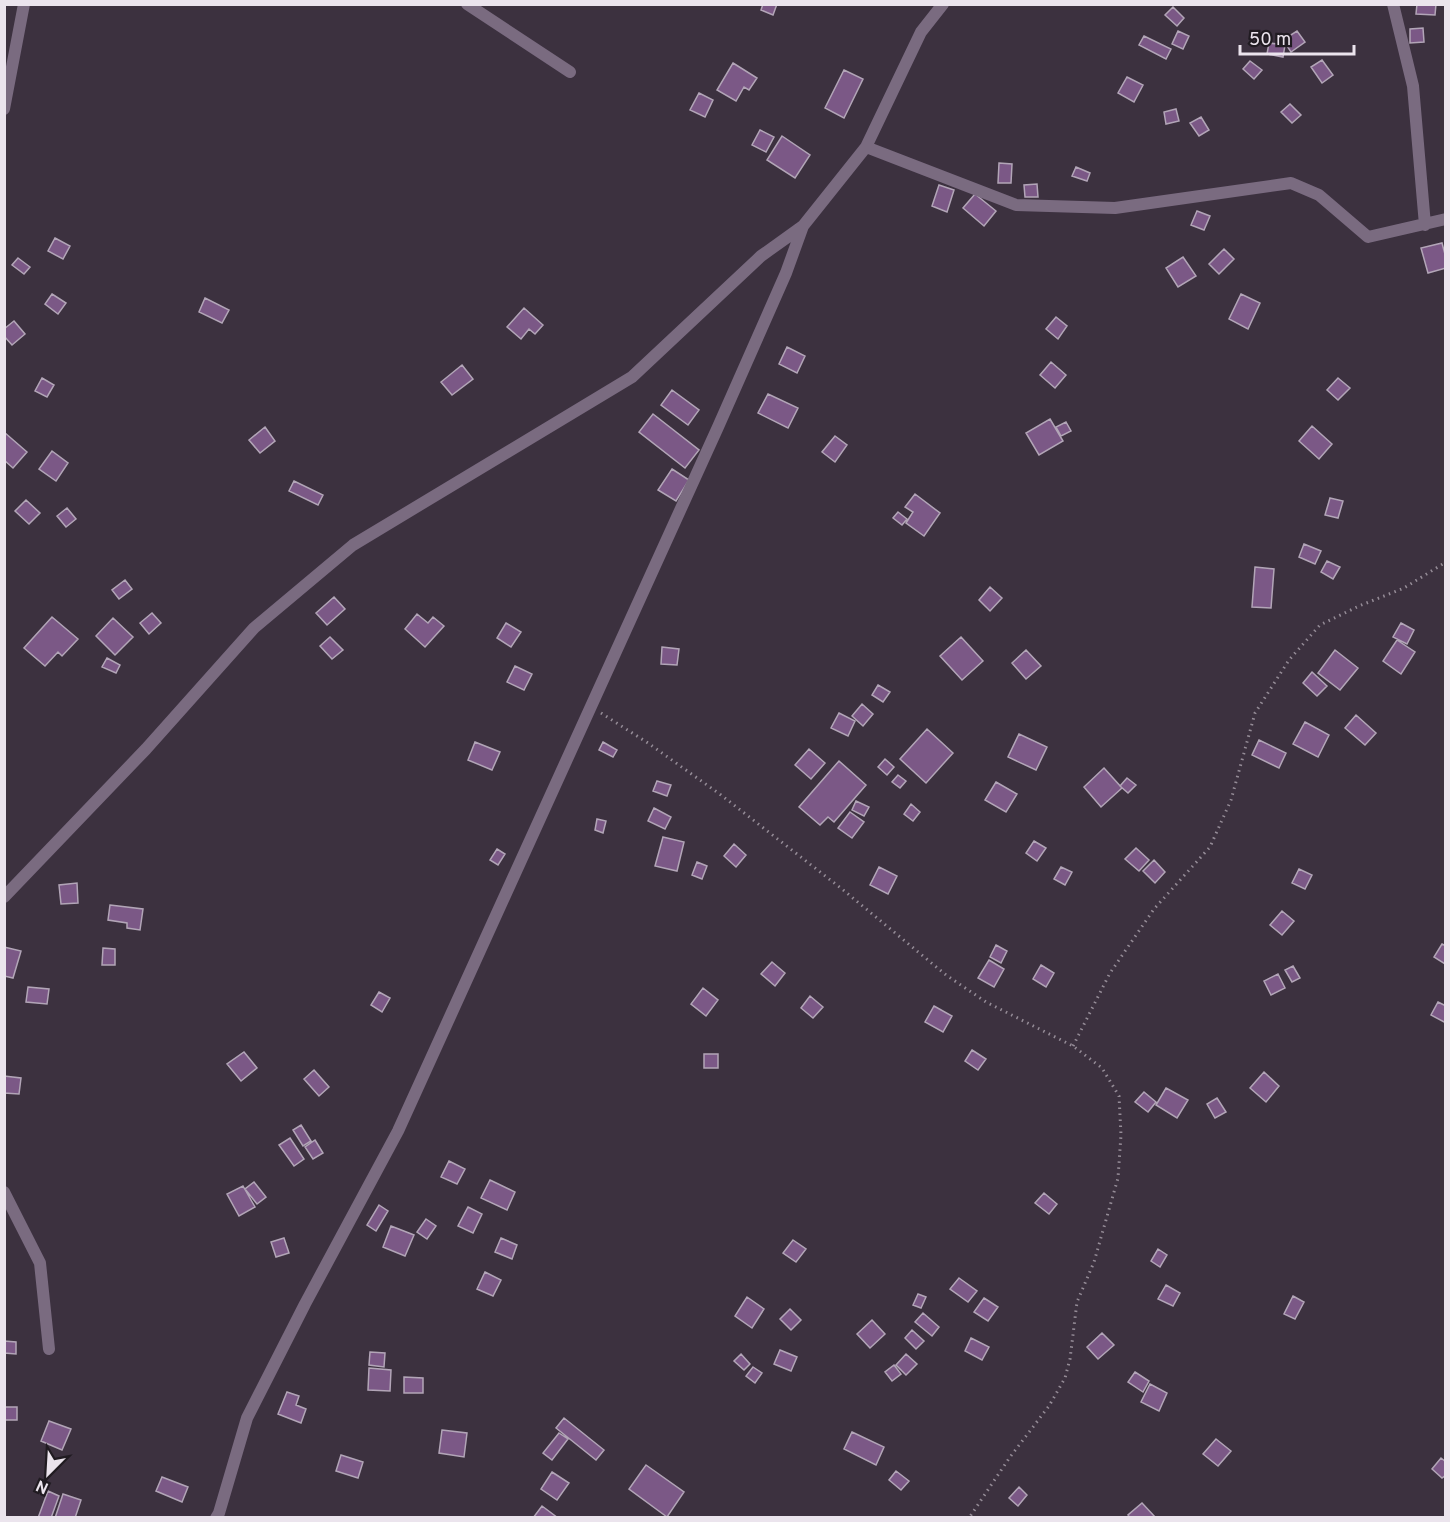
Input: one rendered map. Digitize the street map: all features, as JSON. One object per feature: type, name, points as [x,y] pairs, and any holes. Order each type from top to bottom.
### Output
[{"type":"street","points":[[4,109],[24,4]]},
{"type":"street","points":[[467,4],[570,72]]},
{"type":"street","points":[[4,897],[146,749],[254,628],[353,545],[632,377],[761,256],[802,226],[866,147],[921,32],[943,4]]},
{"type":"street","points":[[1393,4],[1413,86],[1425,225]]},
{"type":"street","points":[[866,147],[1016,205],[1115,208],[1291,183],[1319,195],[1368,237],[1446,219]]},
{"type":"street","points":[[216,1518],[247,1418],[398,1131],[786,273],[802,226]]},
{"type":"street","points":[[4,1192],[40,1263],[49,1350]]},
{"type":"path","points":[[1073,1046],[1110,973],[1154,909],[1210,847],[1231,800],[1255,713],[1289,660],[1320,625],[1404,588],[1446,562]]},
{"type":"path","points":[[591,708],[648,743],[721,795],[842,889],[946,975],[986,1002],[1073,1046],[1102,1068],[1119,1096],[1121,1135],[1118,1178],[1094,1262],[1077,1302],[1070,1359],[1065,1378],[1049,1406],[1010,1457],[969,1518]]},
{"type":"building","points":[[763,4],[777,4],[773,15],[761,10]]},
{"type":"building","points":[[1417,4],[1436,4],[1435,15],[1416,14]]},
{"type":"building","points":[[1173,7],[1184,18],[1177,26],[1165,15]]},
{"type":"building","points":[[1423,28],[1424,42],[1410,43],[1410,29]]},
{"type":"building","points":[[1178,31],[1189,36],[1183,49],[1172,44]]},
{"type":"building","points":[[1297,31],[1305,42],[1291,52],[1283,40]]},
{"type":"building","points":[[1144,36],[1171,49],[1166,59],[1139,45]]},
{"type":"building","points":[[1269,43],[1285,45],[1283,57],[1267,54]]},
{"type":"building","points":[[1322,60],[1333,75],[1322,83],[1311,67]]},
{"type":"building","points":[[1250,61],[1262,70],[1254,79],[1243,69]]},
{"type":"building","points":[[733,63],[757,78],[749,90],[744,87],[736,101],[717,90]]},
{"type":"building","points":[[844,70],[863,79],[844,118],[825,108]]},
{"type":"building","points":[[1127,77],[1143,85],[1134,102],[1118,93]]},
{"type":"building","points":[[699,93],[713,100],[705,117],[690,110]]},
{"type":"building","points":[[1290,104],[1301,115],[1292,123],[1281,112]]},
{"type":"building","points":[[1176,109],[1179,121],[1166,124],[1164,112]]},
{"type":"building","points":[[1201,117],[1209,130],[1199,136],[1190,123]]},
{"type":"building","points":[[760,130],[774,137],[766,152],[752,145]]},
{"type":"building","points":[[782,136],[810,155],[795,178],[767,160]]},
{"type":"building","points":[[999,163],[1012,164],[1011,183],[998,183]]},
{"type":"building","points":[[1076,167],[1090,173],[1087,181],[1072,176]]},
{"type":"building","points":[[1037,184],[1038,197],[1025,197],[1024,185]]},
{"type":"building","points":[[939,185],[954,190],[947,212],[932,206]]},
{"type":"building","points":[[975,194],[996,211],[984,226],[963,208]]},
{"type":"building","points":[[1197,211],[1210,216],[1204,230],[1191,225]]},
{"type":"building","points":[[55,238],[70,246],[63,259],[48,251]]},
{"type":"building","points":[[1442,243],[1446,268],[1428,273],[1421,248]]},
{"type":"building","points":[[1224,249],[1234,259],[1219,274],[1209,264]]},
{"type":"building","points":[[1183,257],[1196,276],[1178,287],[1166,268]]},
{"type":"building","points":[[18,258],[30,267],[24,274],[12,265]]},
{"type":"building","points":[[52,294],[66,303],[58,314],[45,304]]},
{"type":"building","points":[[1241,294],[1260,303],[1248,329],[1229,319]]},
{"type":"building","points":[[205,298],[229,310],[222,323],[199,312]]},
{"type":"building","points":[[524,308],[543,325],[535,334],[529,329],[521,339],[507,327]]},
{"type":"building","points":[[1056,317],[1067,326],[1058,339],[1046,329]]},
{"type":"building","points":[[14,321],[25,334],[12,345],[4,336],[4,329]]},
{"type":"building","points":[[787,347],[805,356],[797,373],[779,364]]},
{"type":"building","points":[[1051,362],[1066,375],[1055,388],[1040,375]]},
{"type":"building","points":[[462,365],[473,379],[452,395],[441,382]]},
{"type":"building","points":[[42,378],[54,385],[47,397],[35,391]]},
{"type":"building","points":[[1338,378],[1350,388],[1338,400],[1327,390]]},
{"type":"building","points":[[672,390],[699,410],[688,425],[661,405]]},
{"type":"building","points":[[768,394],[798,408],[788,428],[758,413]]},
{"type":"building","points":[[653,414],[699,450],[685,468],[639,432]]},
{"type":"building","points":[[1050,419],[1063,441],[1039,455],[1026,433]]},
{"type":"building","points":[[1066,422],[1071,431],[1061,436],[1056,427]]},
{"type":"building","points":[[1312,426],[1332,444],[1319,459],[1299,441]]},
{"type":"building","points":[[265,427],[275,441],[260,453],[249,440]]},
{"type":"building","points":[[4,432],[27,452],[13,468],[4,460]]},
{"type":"building","points":[[835,436],[847,445],[835,462],[822,452]]},
{"type":"building","points":[[52,451],[68,463],[56,481],[39,469]]},
{"type":"building","points":[[672,469],[689,480],[676,501],[658,490]]},
{"type":"building","points":[[294,481],[323,495],[318,505],[289,491]]},
{"type":"building","points":[[915,494],[940,513],[924,536],[906,523],[913,512],[905,507]]},
{"type":"building","points":[[1330,498],[1343,501],[1338,518],[1325,515]]},
{"type":"building","points":[[26,500],[40,513],[29,524],[15,511]]},
{"type":"building","points":[[67,508],[76,519],[66,527],[57,516]]},
{"type":"building","points":[[898,512],[907,519],[902,525],[893,518]]},
{"type":"building","points":[[1304,544],[1321,551],[1315,564],[1299,557]]},
{"type":"building","points":[[1327,561],[1340,567],[1333,579],[1321,572]]},
{"type":"building","points":[[1255,567],[1274,569],[1271,608],[1252,607]]},
{"type":"building","points":[[125,580],[132,589],[119,599],[112,590]]},
{"type":"building","points":[[990,587],[1002,598],[990,611],[979,600]]},
{"type":"building","points":[[334,597],[345,609],[327,625],[316,613]]},
{"type":"building","points":[[152,613],[161,623],[149,634],[140,623]]},
{"type":"building","points":[[417,614],[428,623],[433,617],[444,626],[425,647],[405,629]]},
{"type":"building","points":[[52,617],[78,639],[62,656],[58,652],[45,666],[24,648]]},
{"type":"building","points":[[113,618],[133,637],[115,655],[96,636]]},
{"type":"building","points":[[506,623],[521,632],[511,647],[497,638]]},
{"type":"building","points":[[1401,623],[1414,630],[1407,644],[1393,637]]},
{"type":"building","points":[[330,637],[343,650],[332,659],[320,646]]},
{"type":"building","points":[[961,637],[983,661],[962,680],[940,656]]},
{"type":"building","points":[[1397,640],[1415,652],[1401,674],[1383,661]]},
{"type":"building","points":[[662,647],[679,649],[677,665],[661,664]]},
{"type":"building","points":[[1026,650],[1041,666],[1026,679],[1012,663]]},
{"type":"building","points":[[1335,650],[1358,668],[1340,690],[1318,673]]},
{"type":"building","points":[[107,658],[120,665],[116,673],[102,667]]},
{"type":"building","points":[[515,666],[532,674],[524,690],[507,682]]},
{"type":"building","points":[[1312,672],[1327,686],[1317,696],[1303,683]]},
{"type":"building","points":[[878,685],[890,692],[883,702],[872,695]]},
{"type":"building","points":[[862,704],[873,714],[863,726],[852,716]]},
{"type":"building","points":[[839,713],[855,721],[848,736],[831,728]]},
{"type":"building","points":[[1356,715],[1376,733],[1365,745],[1345,728]]},
{"type":"building","points":[[1305,722],[1329,735],[1318,757],[1293,744]]},
{"type":"building","points":[[927,729],[953,753],[926,783],[900,759]]},
{"type":"building","points":[[1019,734],[1047,747],[1036,770],[1008,757]]},
{"type":"building","points":[[1259,740],[1286,753],[1279,768],[1252,755]]},
{"type":"building","points":[[475,742],[500,752],[492,770],[468,760]]},
{"type":"building","points":[[603,742],[617,750],[613,757],[599,750]]},
{"type":"building","points":[[809,749],[825,763],[811,779],[795,765]]},
{"type":"building","points":[[885,759],[894,767],[887,775],[878,767]]},
{"type":"building","points":[[839,761],[866,785],[834,822],[828,817],[820,825],[799,807]]},
{"type":"building","points":[[1104,768],[1122,788],[1101,807],[1084,787]]},
{"type":"building","points":[[898,775],[906,781],[900,788],[892,782]]},
{"type":"building","points":[[1127,778],[1136,785],[1128,793],[1120,786]]},
{"type":"building","points":[[657,781],[671,785],[667,796],[653,791]]},
{"type":"building","points":[[996,782],[1017,794],[1006,812],[985,800]]},
{"type":"building","points":[[856,801],[869,807],[864,816],[852,810]]},
{"type":"building","points":[[911,804],[920,812],[913,821],[904,814]]},
{"type":"building","points":[[654,808],[671,817],[665,829],[648,821]]},
{"type":"building","points":[[850,812],[864,822],[852,838],[838,828]]},
{"type":"building","points":[[597,819],[606,821],[603,833],[595,830]]},
{"type":"building","points":[[663,837],[684,842],[677,871],[655,866]]},
{"type":"building","points":[[1034,841],[1046,848],[1037,861],[1026,853]]},
{"type":"building","points":[[734,844],[746,855],[736,867],[724,856]]},
{"type":"building","points":[[1136,848],[1149,860],[1139,871],[1125,859]]},
{"type":"building","points":[[497,849],[505,854],[498,865],[490,860]]},
{"type":"building","points":[[1154,860],[1165,872],[1155,883],[1143,871]]},
{"type":"building","points":[[697,862],[707,866],[702,879],[692,875]]},
{"type":"building","points":[[879,867],[897,876],[888,894],[870,885]]},
{"type":"building","points":[[1061,867],[1072,872],[1065,885],[1054,879]]},
{"type":"building","points":[[1299,869],[1312,875],[1305,889],[1292,883]]},
{"type":"building","points":[[77,883],[78,903],[61,904],[59,885]]},
{"type":"building","points":[[110,905],[143,909],[140,930],[127,928],[127,923],[108,920]]},
{"type":"building","points":[[1282,911],[1294,921],[1282,935],[1270,925]]},
{"type":"building","points":[[1442,944],[1446,946],[1445,964],[1434,957]]},
{"type":"building","points":[[996,945],[1007,951],[1001,963],[990,957]]},
{"type":"building","points":[[4,947],[21,951],[13,978],[4,976]]},
{"type":"building","points":[[103,948],[115,949],[115,965],[102,965]]},
{"type":"building","points":[[989,960],[1004,969],[994,987],[978,978]]},
{"type":"building","points":[[772,962],[785,973],[775,986],[761,974]]},
{"type":"building","points":[[1041,965],[1054,973],[1046,987],[1033,979]]},
{"type":"building","points":[[1293,966],[1300,978],[1292,982],[1285,970]]},
{"type":"building","points":[[1278,974],[1285,988],[1271,995],[1264,981]]},
{"type":"building","points":[[28,987],[49,989],[47,1004],[26,1002]]},
{"type":"building","points":[[703,988],[718,1000],[706,1016],[691,1004]]},
{"type":"building","points":[[379,992],[390,998],[382,1012],[371,1005]]},
{"type":"building","points":[[810,996],[823,1007],[813,1018],[801,1008]]},
{"type":"building","points":[[1438,1002],[1446,1006],[1446,1023],[1431,1015]]},
{"type":"building","points":[[934,1006],[952,1016],[943,1032],[925,1022]]},
{"type":"building","points":[[972,1050],[986,1059],[978,1070],[965,1061]]},
{"type":"building","points":[[244,1052],[257,1068],[241,1081],[227,1064]]},
{"type":"building","points":[[704,1054],[718,1054],[718,1068],[704,1068]]},
{"type":"building","points":[[314,1070],[329,1087],[319,1096],[304,1079]]},
{"type":"building","points":[[1264,1072],[1279,1086],[1266,1102],[1250,1088]]},
{"type":"building","points":[[4,1076],[21,1078],[19,1094],[4,1093]]},
{"type":"building","points":[[1166,1088],[1188,1100],[1177,1118],[1156,1105]]},
{"type":"building","points":[[1144,1092],[1156,1102],[1148,1112],[1135,1102]]},
{"type":"building","points":[[1217,1098],[1226,1112],[1215,1118],[1207,1104]]},
{"type":"building","points":[[301,1125],[311,1141],[303,1146],[293,1130]]},
{"type":"building","points":[[290,1138],[304,1159],[294,1166],[279,1145]]},
{"type":"building","points":[[315,1140],[323,1153],[313,1159],[305,1147]]},
{"type":"building","points":[[449,1161],[465,1169],[457,1184],[441,1177]]},
{"type":"building","points":[[490,1180],[515,1192],[507,1210],[481,1198]]},
{"type":"building","points":[[254,1182],[266,1197],[257,1204],[245,1189]]},
{"type":"building","points":[[243,1186],[255,1207],[239,1216],[227,1194]]},
{"type":"building","points":[[1044,1193],[1057,1204],[1049,1214],[1035,1203]]},
{"type":"building","points":[[379,1205],[388,1211],[376,1231],[367,1225]]},
{"type":"building","points":[[468,1207],[482,1214],[473,1233],[458,1226]]},
{"type":"building","points":[[426,1219],[436,1226],[427,1239],[417,1232]]},
{"type":"building","points":[[391,1226],[414,1235],[405,1256],[383,1247]]},
{"type":"building","points":[[284,1238],[289,1253],[276,1257],[271,1242]]},
{"type":"building","points":[[501,1238],[517,1245],[512,1259],[495,1252]]},
{"type":"building","points":[[793,1240],[806,1249],[796,1262],[783,1253]]},
{"type":"building","points":[[1158,1249],[1167,1255],[1160,1267],[1151,1261]]},
{"type":"building","points":[[485,1272],[501,1280],[493,1296],[477,1289]]},
{"type":"building","points":[[959,1278],[977,1291],[968,1302],[950,1289]]},
{"type":"building","points":[[1166,1285],[1180,1293],[1173,1306],[1158,1299]]},
{"type":"building","points":[[918,1294],[926,1297],[921,1308],[913,1305]]},
{"type":"building","points":[[1293,1296],[1304,1302],[1295,1319],[1284,1314]]},
{"type":"building","points":[[747,1297],[764,1309],[752,1328],[735,1316]]},
{"type":"building","points":[[984,1298],[998,1307],[988,1321],[974,1312]]},
{"type":"building","points":[[790,1309],[801,1320],[791,1330],[780,1319]]},
{"type":"building","points":[[923,1313],[939,1327],[932,1336],[915,1322]]},
{"type":"building","points":[[872,1320],[885,1334],[870,1348],[857,1334]]},
{"type":"building","points":[[912,1330],[924,1341],[916,1349],[905,1338]]},
{"type":"building","points":[[1102,1333],[1114,1345],[1098,1359],[1087,1347]]},
{"type":"building","points":[[971,1338],[989,1347],[982,1360],[965,1351]]},
{"type":"building","points":[[4,1341],[16,1342],[16,1354],[4,1353]]},
{"type":"building","points":[[780,1350],[797,1357],[791,1371],[774,1364]]},
{"type":"building","points":[[370,1352],[385,1353],[384,1367],[369,1365]]},
{"type":"building","points":[[741,1354],[750,1364],[744,1370],[734,1361]]},
{"type":"building","points":[[906,1354],[917,1364],[906,1375],[896,1365]]},
{"type":"building","points":[[894,1365],[901,1374],[892,1381],[885,1372]]},
{"type":"building","points":[[753,1367],[762,1373],[755,1383],[746,1376]]},
{"type":"building","points":[[369,1368],[391,1370],[390,1391],[368,1390]]},
{"type":"building","points":[[1135,1372],[1149,1381],[1143,1392],[1128,1382]]},
{"type":"building","points":[[404,1377],[423,1378],[423,1393],[404,1393]]},
{"type":"building","points":[[1150,1384],[1167,1393],[1159,1411],[1141,1402]]},
{"type":"building","points":[[287,1392],[299,1396],[296,1405],[306,1409],[301,1423],[278,1414]]},
{"type":"building","points":[[4,1407],[17,1407],[17,1420],[4,1420]]},
{"type":"building","points":[[564,1418],[604,1450],[596,1460],[556,1428]]},
{"type":"building","points":[[49,1421],[71,1429],[62,1450],[41,1441]]},
{"type":"building","points":[[442,1430],[467,1433],[464,1457],[439,1453]]},
{"type":"building","points":[[852,1432],[884,1447],[876,1465],[844,1449]]},
{"type":"building","points":[[559,1433],[568,1439],[552,1460],[543,1453]]},
{"type":"building","points":[[1216,1439],[1231,1451],[1218,1466],[1203,1454]]},
{"type":"building","points":[[341,1455],[363,1462],[358,1478],[336,1471]]},
{"type":"building","points":[[1441,1458],[1446,1462],[1446,1475],[1442,1478],[1432,1469]]},
{"type":"building","points":[[646,1465],[684,1492],[667,1517],[629,1489]]},
{"type":"building","points":[[896,1471],[909,1481],[901,1490],[889,1480]]},
{"type":"building","points":[[552,1472],[569,1483],[557,1500],[541,1489]]},
{"type":"building","points":[[162,1477],[188,1487],[182,1502],[156,1491]]},
{"type":"building","points":[[1019,1487],[1027,1495],[1018,1506],[1009,1498]]},
{"type":"building","points":[[48,1491],[59,1496],[51,1518],[38,1518]]},
{"type":"building","points":[[63,1494],[81,1500],[75,1518],[55,1518]]},
{"type":"building","points":[[1142,1503],[1156,1518],[1130,1518],[1128,1515]]},
{"type":"building","points":[[542,1506],[558,1518],[533,1518]]}]
